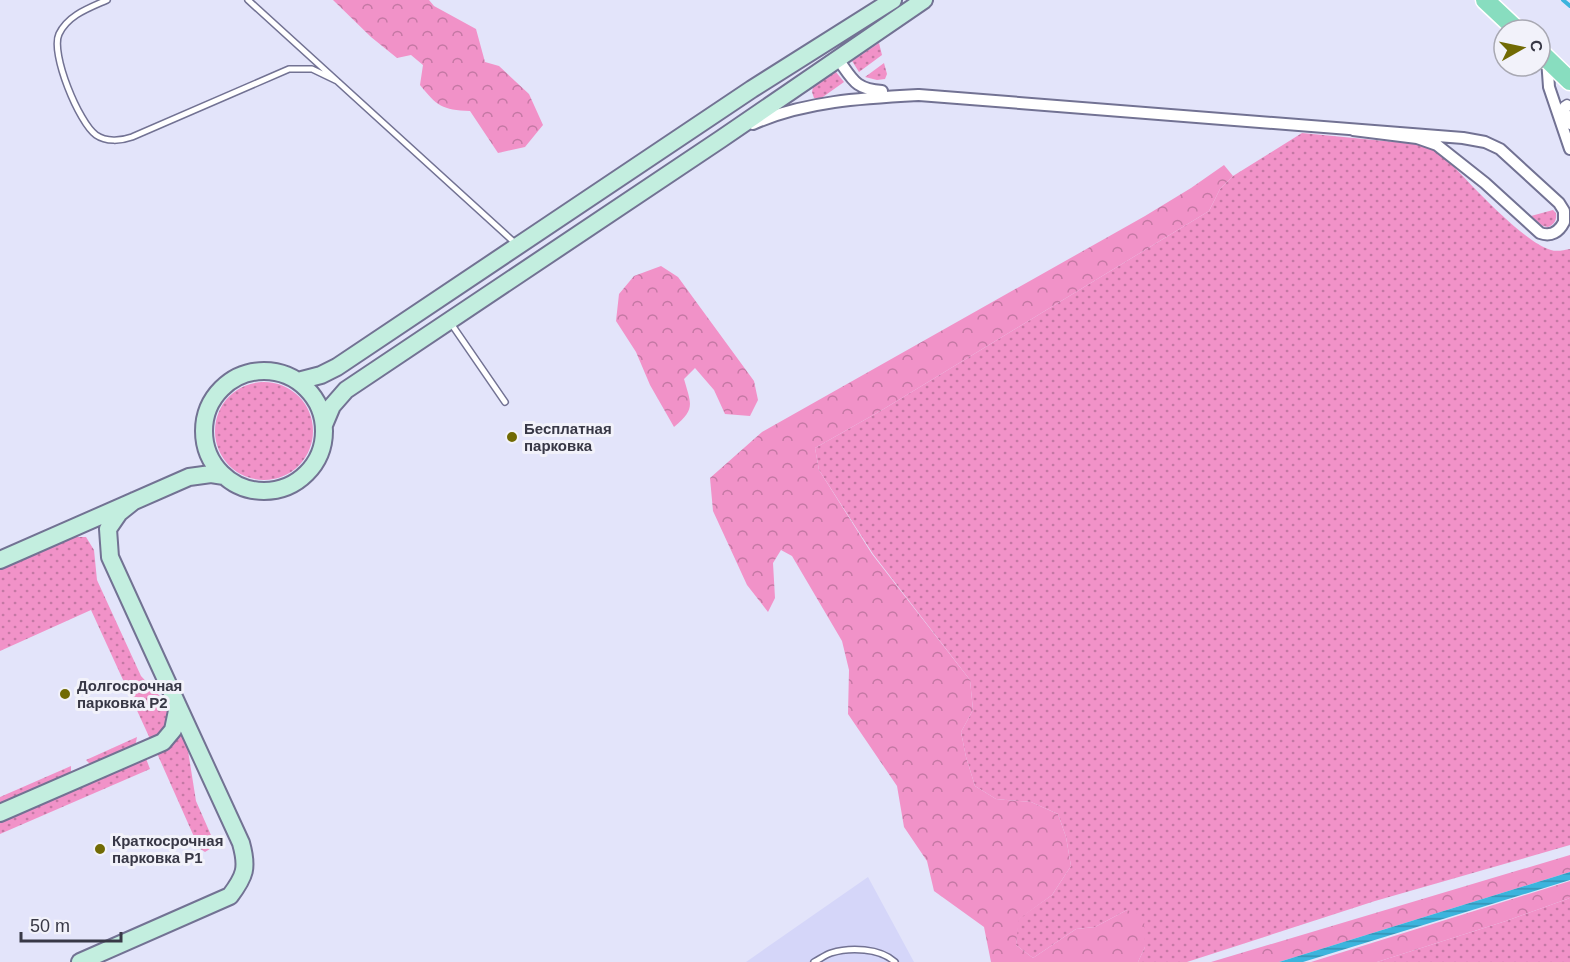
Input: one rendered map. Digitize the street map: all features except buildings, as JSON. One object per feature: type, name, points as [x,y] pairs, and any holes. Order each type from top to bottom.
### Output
[{"type":"main road","points":[[298,381],[337,368],[752,89],[893,0]]},
{"type":"main road","points":[[205,445],[212,461],[224,476],[239,485],[256,490],[280,489],[291,485],[301,478],[317,460],[323,443],[324,425],[332,406],[346,390],[721,139],[768,113],[838,59],[924,0]]},
{"type":"main road","points":[[1485,0],[1504,18]]},
{"type":"main road","points":[[1552,63],[1570,81]]},
{"type":"main road","points":[[752,89],[768,113]]},
{"type":"main road","points":[[189,477],[201,460],[205,445],[204,421],[220,389],[230,381],[252,372],[264,370],[276,372],[298,381],[318,405],[324,425]]},
{"type":"main road","points":[[0,560],[189,477],[211,474],[224,476]]},
{"type":"main road","points":[[80,962],[230,896],[242,880],[245,868],[241,843],[110,556],[108,529],[119,513],[134,501]]},
{"type":"main road","points":[[0,813],[163,742],[173,730],[178,706]]},
{"type":"street","points":[[838,59],[855,84],[871,90],[1463,138],[1490,144],[1509,157],[1559,203],[1564,211],[1564,222],[1554,233],[1548,235],[1540,233],[1478,176],[1448,152],[1431,142],[1417,138],[1353,130]]},
{"type":"street","points":[[1548,78],[1570,149]]},
{"type":"street","points":[[768,113],[834,102],[919,95]]},
{"type":"street","points":[[1570,106],[1567,104],[1564,106],[1570,125]]},
{"type":"lane","points":[[107,0],[75,15],[60,31],[56,47],[58,60],[83,118],[89,129],[106,140],[124,140],[132,137],[290,69],[312,69],[337,81]]},
{"type":"lane","points":[[248,0],[519,246]]},
{"type":"lane","points":[[449,320],[505,402]]},
{"type":"lane","points":[[814,962],[831,953],[860,949],[888,956],[895,962]]},
{"type":"shaded area","points":[[868,877],[914,962],[746,962]]},
{"type":"green space","points":[[333,0],[429,0],[434,6],[476,29],[485,62],[499,66],[529,94],[543,125],[525,147],[498,153],[470,111],[441,106],[420,85],[423,65],[411,55],[397,58],[371,37]]},
{"type":"green space","points":[[879,43],[882,55],[859,72],[852,61]]},
{"type":"green space","points":[[884,63],[887,74],[885,79],[865,77]]},
{"type":"green space","points":[[836,72],[844,82],[820,99],[814,98],[813,87]]},
{"type":"green space","points":[[1302,133],[1426,145],[1441,153],[1494,208],[1525,235],[1551,250],[1570,249],[1570,845],[1375,901],[1187,962],[1138,962],[1145,947],[1127,910],[1095,927],[1076,929],[1033,958],[1016,945],[1018,919],[1052,895],[1071,866],[1066,837],[1058,814],[1031,802],[996,799],[975,786],[961,732],[973,710],[970,680],[873,554],[819,470],[815,448],[882,410],[1209,211],[1220,189],[1233,176]]},
{"type":"green space","points":[[1224,165],[1233,176],[1220,189],[1209,211],[882,410],[815,448],[819,470],[872,554],[970,680],[973,710],[961,732],[975,786],[996,799],[1031,802],[1058,814],[1066,837],[1071,866],[1052,895],[1019,919],[1016,945],[1033,958],[1076,929],[1095,927],[1127,910],[1144,917],[1145,947],[1138,962],[991,962],[984,927],[934,891],[927,861],[904,827],[897,786],[848,714],[849,670],[842,641],[792,556],[781,550],[773,563],[775,598],[768,612],[747,585],[713,511],[710,478],[762,432],[1145,216]]},
{"type":"green space","points":[[1553,210],[1556,213],[1555,220],[1548,227],[1543,226],[1531,216]]},
{"type":"green space","points":[[661,266],[678,277],[754,381],[758,400],[750,416],[725,414],[714,390],[695,368],[684,379],[690,400],[689,410],[674,427],[650,385],[636,352],[616,321],[619,294],[634,276]]},
{"type":"green space","points":[[264,382],[283,386],[299,396],[309,412],[313,431],[309,450],[299,466],[283,476],[264,480],[245,476],[229,466],[219,450],[215,431],[219,412],[229,396],[245,386]]},
{"type":"green space","points":[[73,537],[86,537],[94,550],[97,580],[141,676],[170,707],[165,733],[151,741],[91,610],[0,651],[0,569]]},
{"type":"green space","points":[[180,726],[186,738],[196,801],[214,842],[213,847],[205,852],[199,848],[156,751]]},
{"type":"green space","points":[[137,737],[135,747],[97,764],[86,760]]},
{"type":"green space","points":[[145,756],[150,769],[0,834],[0,819]]},
{"type":"green space","points":[[71,766],[71,771],[66,777],[0,806],[0,797]]},
{"type":"green space","points":[[1570,855],[1570,872],[1279,962],[1211,962]]},
{"type":"green space","points":[[1570,881],[1570,898],[1377,962],[1311,962]]},
{"type":"green space","points":[[1570,898],[1570,962],[1377,962],[1506,921]]},
{"type":"water","points":[[1570,872],[1570,880],[1303,962],[1279,962]]},
{"type":"waterway","points":[[1563,0],[1570,6]]},
{"type":"place","name":"Бесплатная парковка","points":[[512,437]]},
{"type":"place","name":"Долгосрочная парковка P2","points":[[65,694]]},
{"type":"place","name":"Краткосрочная парковка P1","points":[[100,849]]}]
